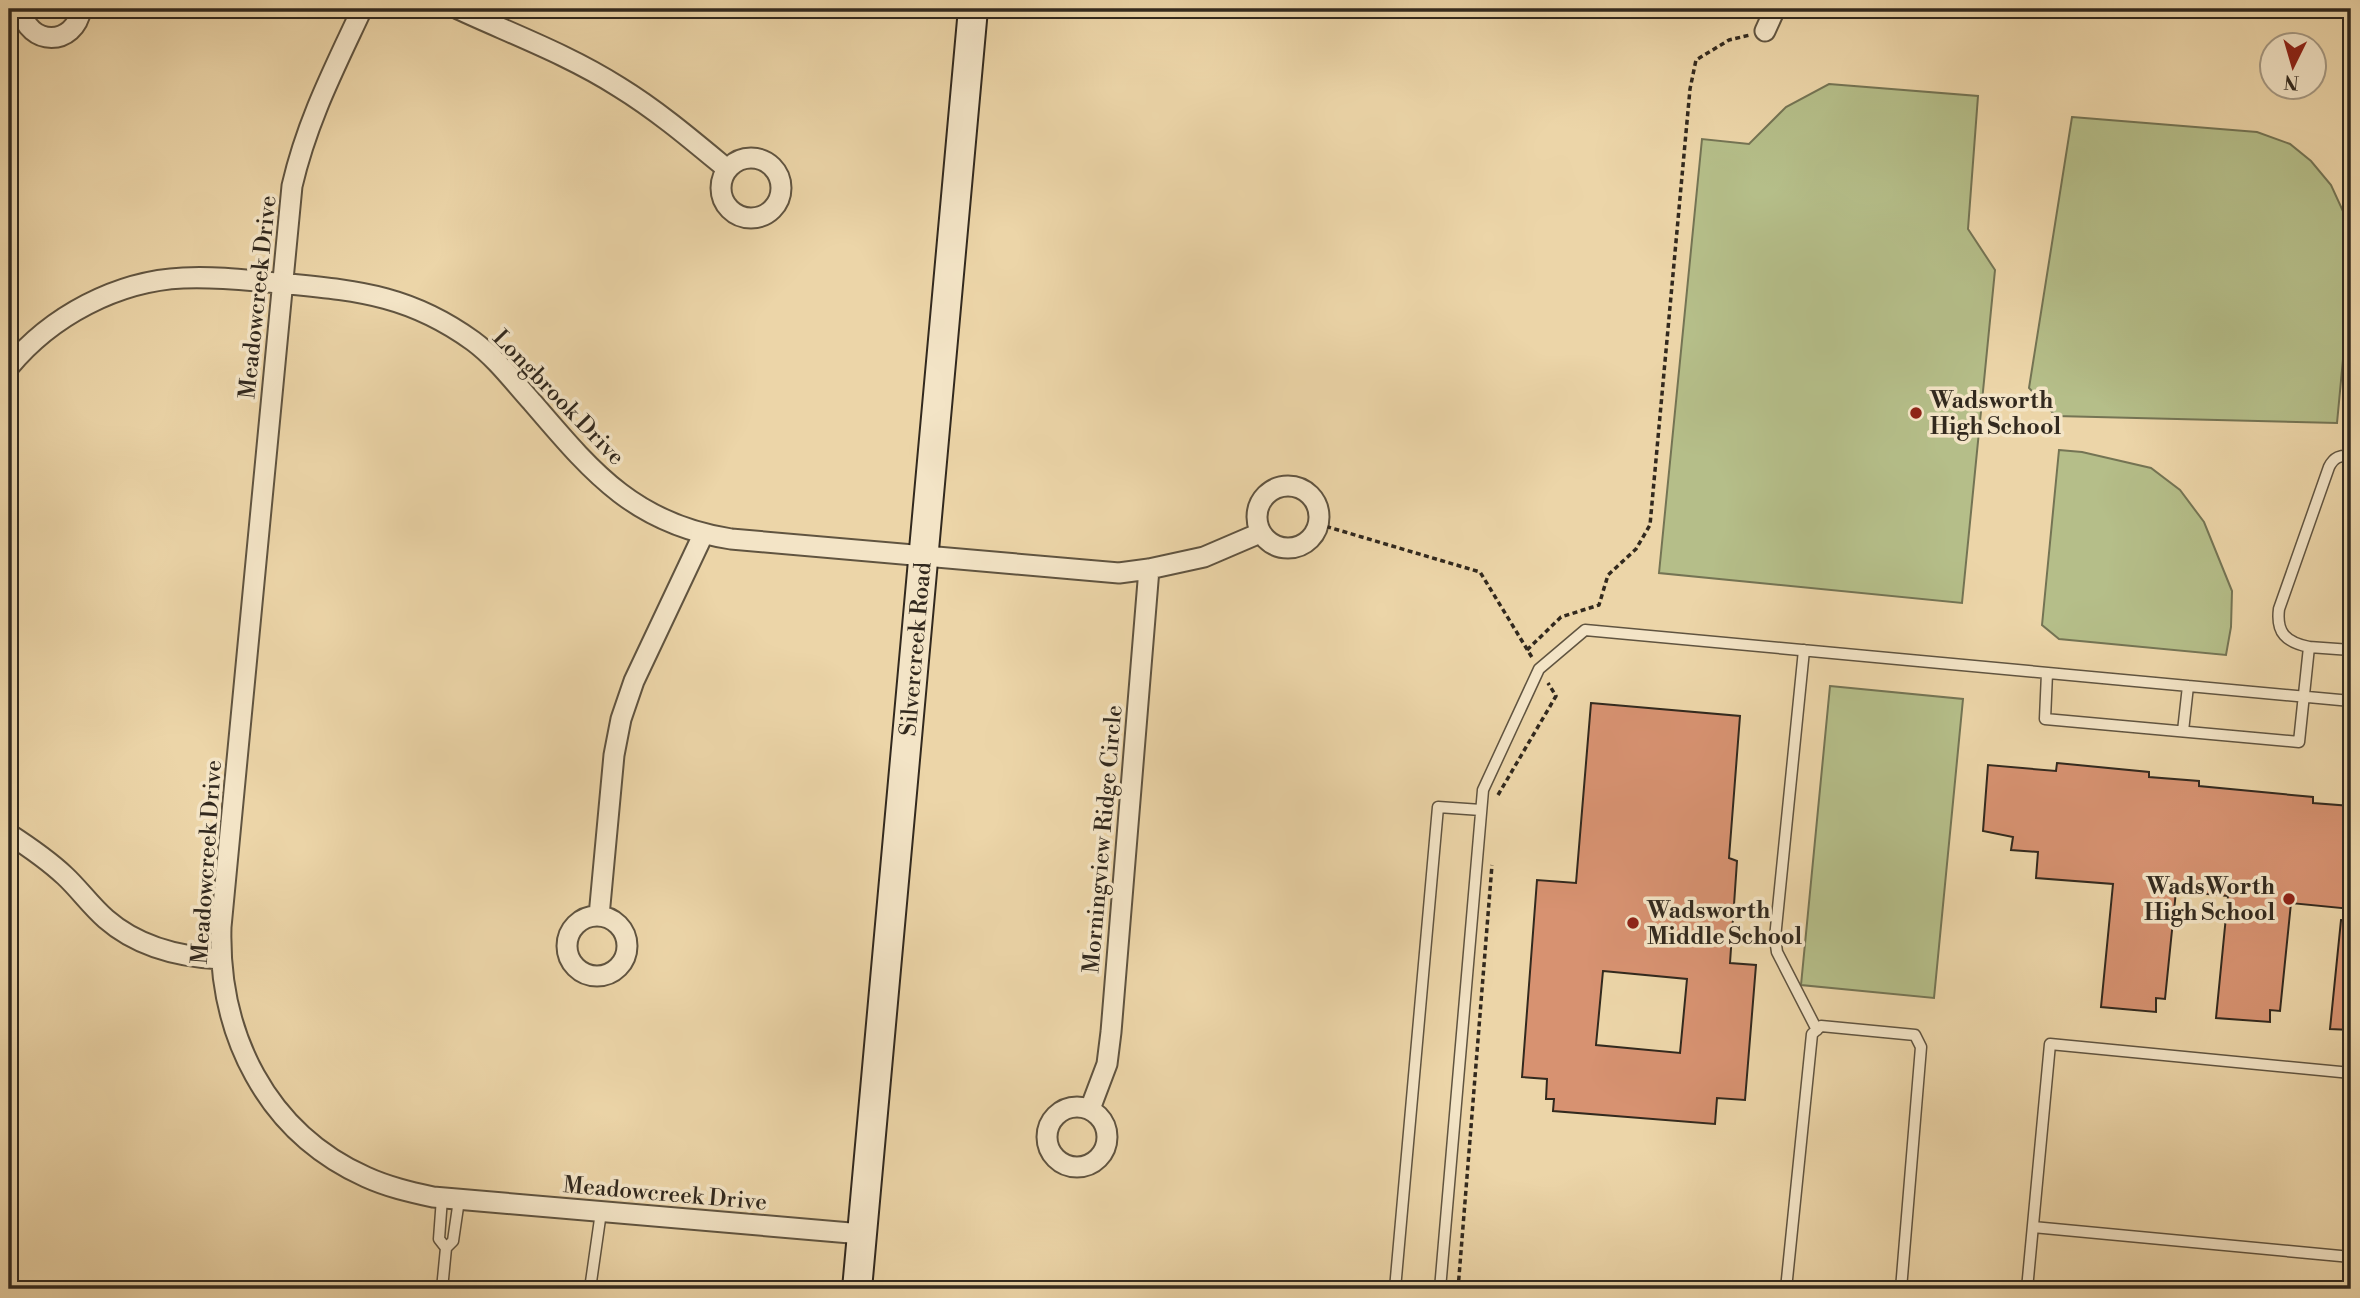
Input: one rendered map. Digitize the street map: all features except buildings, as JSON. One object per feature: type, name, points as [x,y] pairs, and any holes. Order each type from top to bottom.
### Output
[{"type":"street","points":[[21,9],[24,21],[30,29],[48,38],[58,37],[74,28],[81,9]]},
{"type":"street","name":"Meadowcreek Drive","points":[[362,9],[314,112],[301,146],[292,186],[221,927],[223,989],[246,1059],[264,1090],[285,1117],[314,1144],[366,1177],[399,1189],[450,1199],[862,1234]]},
{"type":"street","points":[[458,9],[586,68],[618,86],[661,115],[727,169]]},
{"type":"street","name":"Silvercreek Road","points":[[857,1289],[973,9]]},
{"type":"street","points":[[1765,31],[1775,9]]},
{"type":"street","name":"Longbrook Drive","points":[[9,367],[41,335],[65,317],[120,290],[150,282],[206,277],[348,289],[383,296],[416,308],[447,324],[476,344],[502,368],[601,479],[642,508],[703,535],[1107,572],[1149,569],[1204,557],[1261,533]]},
{"type":"street","points":[[598,916],[614,755],[621,719],[634,681],[703,535]]},
{"type":"street","name":"Morningview Ridge Circle","points":[[1090,1109],[1107,1064],[1111,1032],[1149,569]]},
{"type":"street","points":[[9,834],[66,876],[107,919],[126,933],[149,946],[177,954],[221,959]]},
{"type":"lane","points":[[2351,456],[2333,459],[2329,467],[2279,609],[2277,622],[2283,635],[2296,644],[2351,650]]},
{"type":"lane","points":[[1440,1289],[1482,790],[1539,669],[1585,630],[2351,701]]},
{"type":"lane","points":[[2047,673],[2045,719],[2299,742],[2309,647]]},
{"type":"lane","points":[[1804,650],[1775,938],[1777,952],[1816,1030]]},
{"type":"lane","points":[[2183,731],[2188,686]]},
{"type":"lane","points":[[1395,1289],[1438,807],[1481,810]]},
{"type":"lane","points":[[1786,1289],[1812,1034],[1821,1026],[1915,1035],[1921,1047],[1901,1289]]},
{"type":"lane","points":[[2027,1289],[2050,1044],[2351,1073]]},
{"type":"lane","points":[[446,1248],[439,1239],[450,1199]]},
{"type":"lane","points":[[442,1289],[446,1248],[453,1241],[450,1199]]},
{"type":"lane","points":[[590,1289],[601,1212]]},
{"type":"lane","points":[[2033,1227],[2351,1257]]},
{"type":"lane","points":[[2349,1289],[2351,1266]]},
{"type":"path","points":[[1527,650],[1561,617],[1599,605],[1608,575],[1636,549],[1650,525],[1690,89],[1696,60],[1729,40],[1765,31]]},
{"type":"green space","points":[[1829,84],[1978,96],[1968,229],[1995,270],[1962,603],[1659,573],[1702,139],[1749,144],[1786,107]]},
{"type":"green space","points":[[2072,117],[2257,132],[2290,144],[2311,161],[2331,185],[2348,222],[2351,244],[2351,274],[2337,423],[2056,416],[2029,388]]},
{"type":"green space","points":[[2059,450],[2082,452],[2151,468],[2180,490],[2204,522],[2232,591],[2231,627],[2226,655],[2059,639],[2042,625]]},
{"type":"green space","points":[[1830,686],[1963,699],[1934,998],[1801,985]]},
{"type":"place","name":"Wadsworth High School","points":[[1916,413]]},
{"type":"place","name":"WadsWorth High School","points":[[2289,899]]},
{"type":"place","name":"Wadsworth Middle School","points":[[1633,923]]}]
